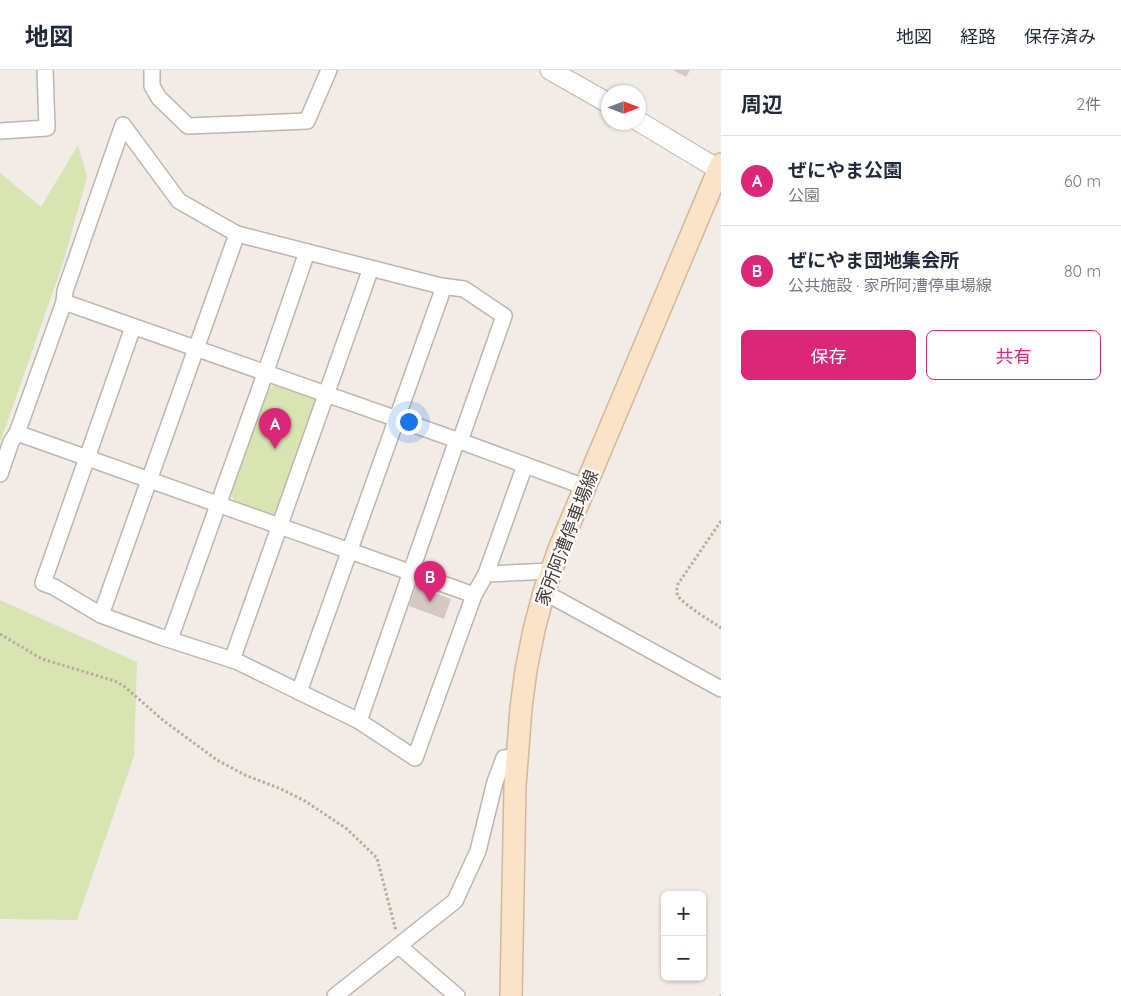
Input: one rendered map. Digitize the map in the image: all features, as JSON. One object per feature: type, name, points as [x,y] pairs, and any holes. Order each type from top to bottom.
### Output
[{"type":"main road","name":"家所阿漕停車場線","points":[[512,996],[516,756],[526,670],[534,630],[551,571],[720,167]]},
{"type":"street","points":[[0,131],[47,128],[45,70]]},
{"type":"street","points":[[152,70],[152,86],[159,98],[188,126],[308,121],[329,70]]},
{"type":"street","points":[[550,70],[601,99]]},
{"type":"street","points":[[0,474],[11,442],[17,433],[64,302],[65,292],[123,125],[179,201],[236,234],[441,286],[464,289],[504,316],[359,721]]},
{"type":"street","points":[[646,125],[720,167]]},
{"type":"street","points":[[101,615],[236,234]]},
{"type":"street","points":[[170,639],[307,252]]},
{"type":"street","points":[[232,660],[371,268]]},
{"type":"street","points":[[299,692],[395,419],[441,295],[441,286]]},
{"type":"street","points":[[64,302],[585,487]]},
{"type":"street","points":[[133,327],[43,583],[101,615],[232,660],[359,721],[415,758],[474,595],[486,574],[525,465]]},
{"type":"street","points":[[17,433],[474,595]]},
{"type":"street","points":[[486,574],[551,571]]},
{"type":"street","points":[[544,592],[721,689]]},
{"type":"street","points":[[335,996],[455,901],[478,851],[495,782],[504,758],[516,756]]},
{"type":"street","points":[[399,946],[457,996]]},
{"type":"path","points":[[721,521],[676,589],[678,595],[683,600],[721,628]]},
{"type":"path","points":[[0,634],[42,658],[115,681],[125,687],[164,721],[217,760],[245,775],[305,801],[347,829],[377,858],[399,946]]},
{"type":"green space","points":[[78,145],[87,177],[64,260],[0,443],[0,173],[41,207]]},
{"type":"green space","points":[[275,385],[315,399],[319,405],[282,512],[275,516],[235,502],[230,492],[267,389]]},
{"type":"green space","points":[[0,600],[137,662],[134,756],[77,920],[0,919]]},
{"type":"building","points":[[673,70],[690,70],[686,77]]},
{"type":"building","points":[[416,586],[451,599],[444,619],[409,606]]},
{"type":"place","name":"ぜにやま公園","points":[[275,449]]},
{"type":"place","name":"ぜにやま団地集会所","points":[[430,602]]}]
